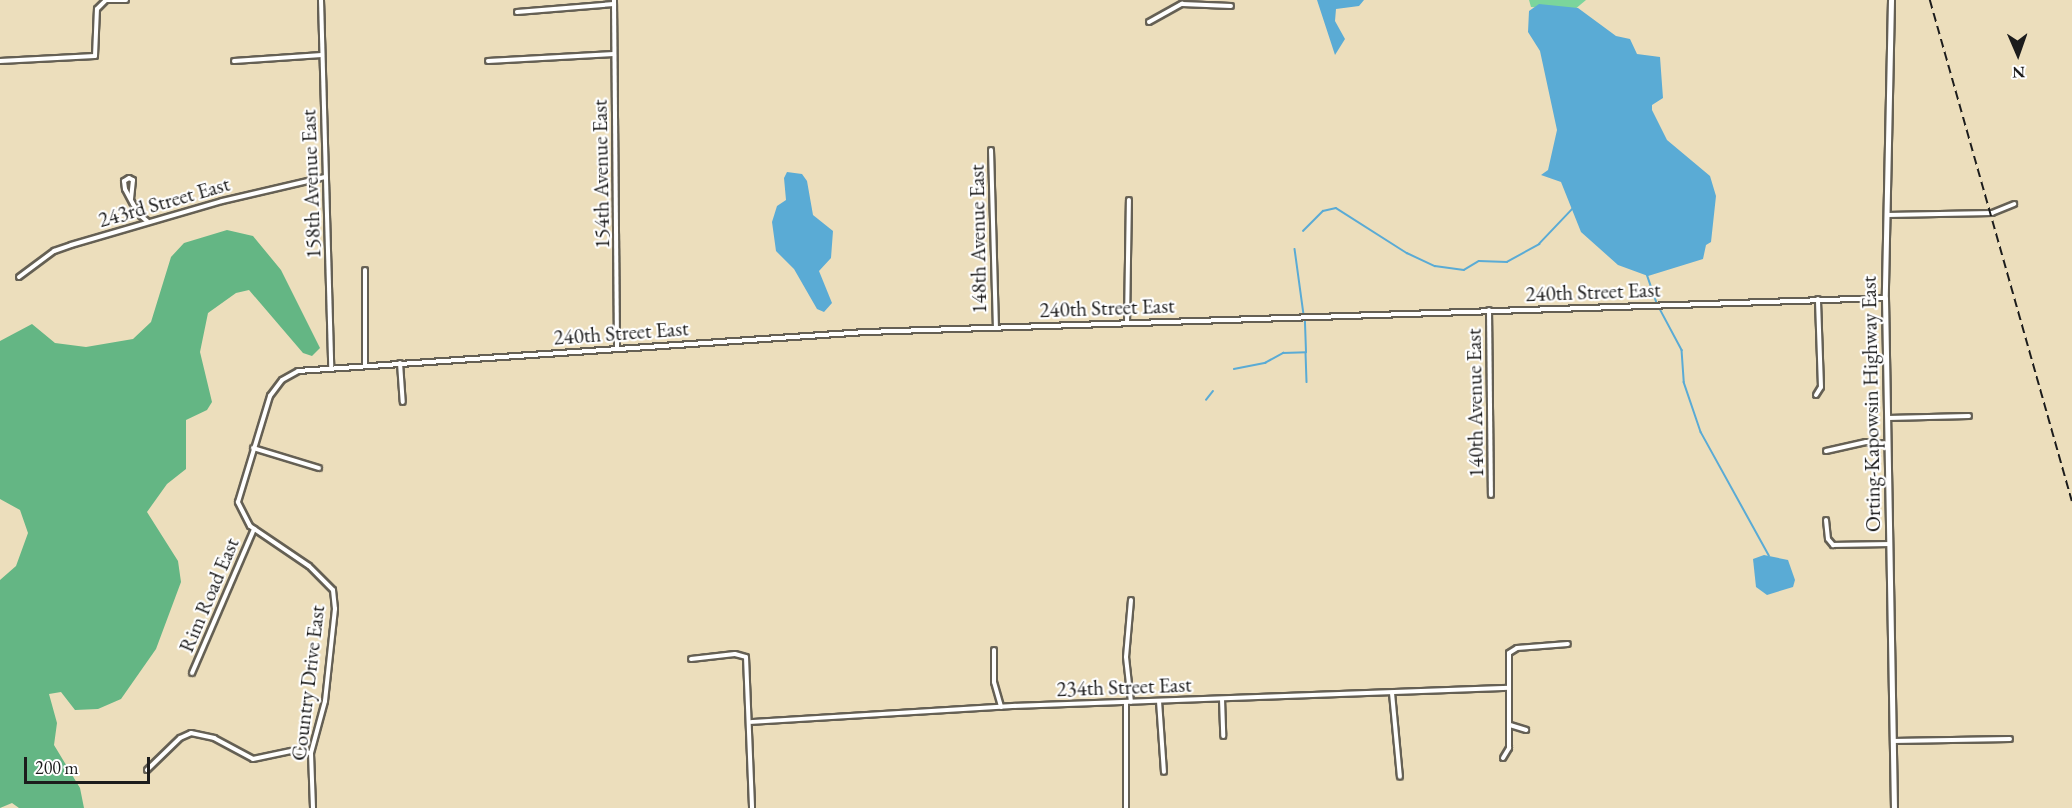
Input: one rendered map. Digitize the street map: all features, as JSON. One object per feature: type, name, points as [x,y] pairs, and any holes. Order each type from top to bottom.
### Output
[{"type":"main road","name":"Orting-Kapowsin Highway East","points":[[1891,0],[1885,298],[1894,808]]},
{"type":"street","points":[[0,61],[95,56],[97,9],[107,0],[126,0]]},
{"type":"street","name":"158th Avenue East","points":[[321,0],[331,367]]},
{"type":"street","points":[[517,12],[614,2]]},
{"type":"street","name":"154th Avenue East","points":[[614,2],[617,348]]},
{"type":"street","points":[[1149,22],[1182,2],[1231,6]]},
{"type":"street","points":[[488,61],[614,54]]},
{"type":"street","points":[[234,62],[322,56]]},
{"type":"street","name":"148th Avenue East","points":[[991,150],[996,327]]},
{"type":"street","points":[[131,199],[134,180],[129,177],[123,184],[131,199],[147,221]]},
{"type":"street","name":"243rd Street East","points":[[19,277],[60,249],[147,221],[325,177]]},
{"type":"street","points":[[1127,323],[1129,200]]},
{"type":"street","points":[[1887,215],[1992,213],[2014,204]]},
{"type":"street","points":[[365,270],[365,365]]},
{"type":"street","name":"240th Street East","points":[[331,367],[996,327],[1885,298]]},
{"type":"street","points":[[1816,395],[1821,387],[1818,299]]},
{"type":"street","name":"140th Avenue East","points":[[1489,310],[1491,495]]},
{"type":"street","points":[[400,363],[403,402]]},
{"type":"street","name":"Country Drive East","points":[[313,808],[311,753],[327,689],[335,609],[333,590],[315,571],[254,528],[244,518],[238,502],[253,448],[278,384],[298,371],[331,367]]},
{"type":"street","points":[[1887,418],[1969,416]]},
{"type":"street","points":[[1826,451],[1866,442],[1888,444]]},
{"type":"street","points":[[253,448],[319,468]]},
{"type":"street","points":[[1826,520],[1828,539],[1833,544],[1890,544]]},
{"type":"street","name":"Rim Road East","points":[[192,673],[254,528]]},
{"type":"street","points":[[1126,808],[1129,703],[1126,657],[1131,600]]},
{"type":"street","points":[[1503,758],[1509,748],[1510,651],[1517,648],[1568,645]]},
{"type":"street","points":[[994,650],[994,682],[1001,707]]},
{"type":"street","points":[[691,659],[735,654],[746,657],[751,722],[752,808]]},
{"type":"street","name":"234th Street East","points":[[751,722],[1001,707],[1508,688]]},
{"type":"street","points":[[1392,693],[1400,777]]},
{"type":"street","points":[[1222,699],[1222,736]]},
{"type":"street","points":[[1159,701],[1164,772]]},
{"type":"street","points":[[1510,724],[1526,730]]},
{"type":"street","points":[[147,770],[180,738],[191,734],[214,738],[253,759],[292,751],[311,753]]},
{"type":"street","points":[[1893,741],[2010,739]]},
{"type":"green space","points":[[1529,0],[1586,0],[1574,10],[1531,7]]},
{"type":"green space","points":[[227,230],[253,236],[281,270],[320,348],[312,356],[303,353],[249,290],[236,293],[208,313],[200,352],[212,402],[207,410],[186,420],[186,469],[167,484],[147,512],[178,561],[181,582],[156,649],[121,699],[98,709],[75,710],[61,692],[49,694],[57,723],[54,745],[80,788],[84,808],[19,808],[12,803],[0,808],[0,580],[16,566],[28,533],[20,510],[0,499],[0,341],[32,324],[55,343],[86,347],[133,339],[151,322],[171,257],[184,243]]},
{"type":"water","points":[[1317,0],[1364,0],[1359,6],[1336,9],[1335,21],[1345,39],[1335,55]]},
{"type":"water","points":[[1539,4],[1578,8],[1616,36],[1630,39],[1637,54],[1660,57],[1663,98],[1652,105],[1652,110],[1667,140],[1710,176],[1716,196],[1711,242],[1706,245],[1703,259],[1648,276],[1618,265],[1581,232],[1561,182],[1541,175],[1548,170],[1557,130],[1540,51],[1528,32],[1529,11]]},
{"type":"water","points":[[787,172],[802,174],[807,181],[813,215],[833,231],[831,258],[819,271],[832,303],[824,312],[817,309],[794,269],[776,251],[772,222],[777,206],[786,200],[784,178]]},
{"type":"water","points":[[1764,555],[1788,560],[1795,580],[1793,587],[1767,595],[1756,587],[1753,559]]},
{"type":"waterway","points":[[1303,231],[1323,211],[1336,208],[1407,253],[1435,266],[1464,270],[1479,261],[1507,262],[1539,244],[1575,206]]},
{"type":"waterway","points":[[1295,249],[1304,315]]},
{"type":"waterway","points":[[1647,274],[1657,303]]},
{"type":"waterway","points":[[1659,307],[1682,350],[1684,382],[1701,432],[1769,555]]},
{"type":"waterway","points":[[1234,369],[1265,363],[1283,353],[1306,352],[1305,321]]},
{"type":"waterway","points":[[1306,353],[1307,382]]},
{"type":"waterway","points":[[1206,400],[1213,391]]},
{"type":"railway","points":[[1930,0],[2072,501]]}]
